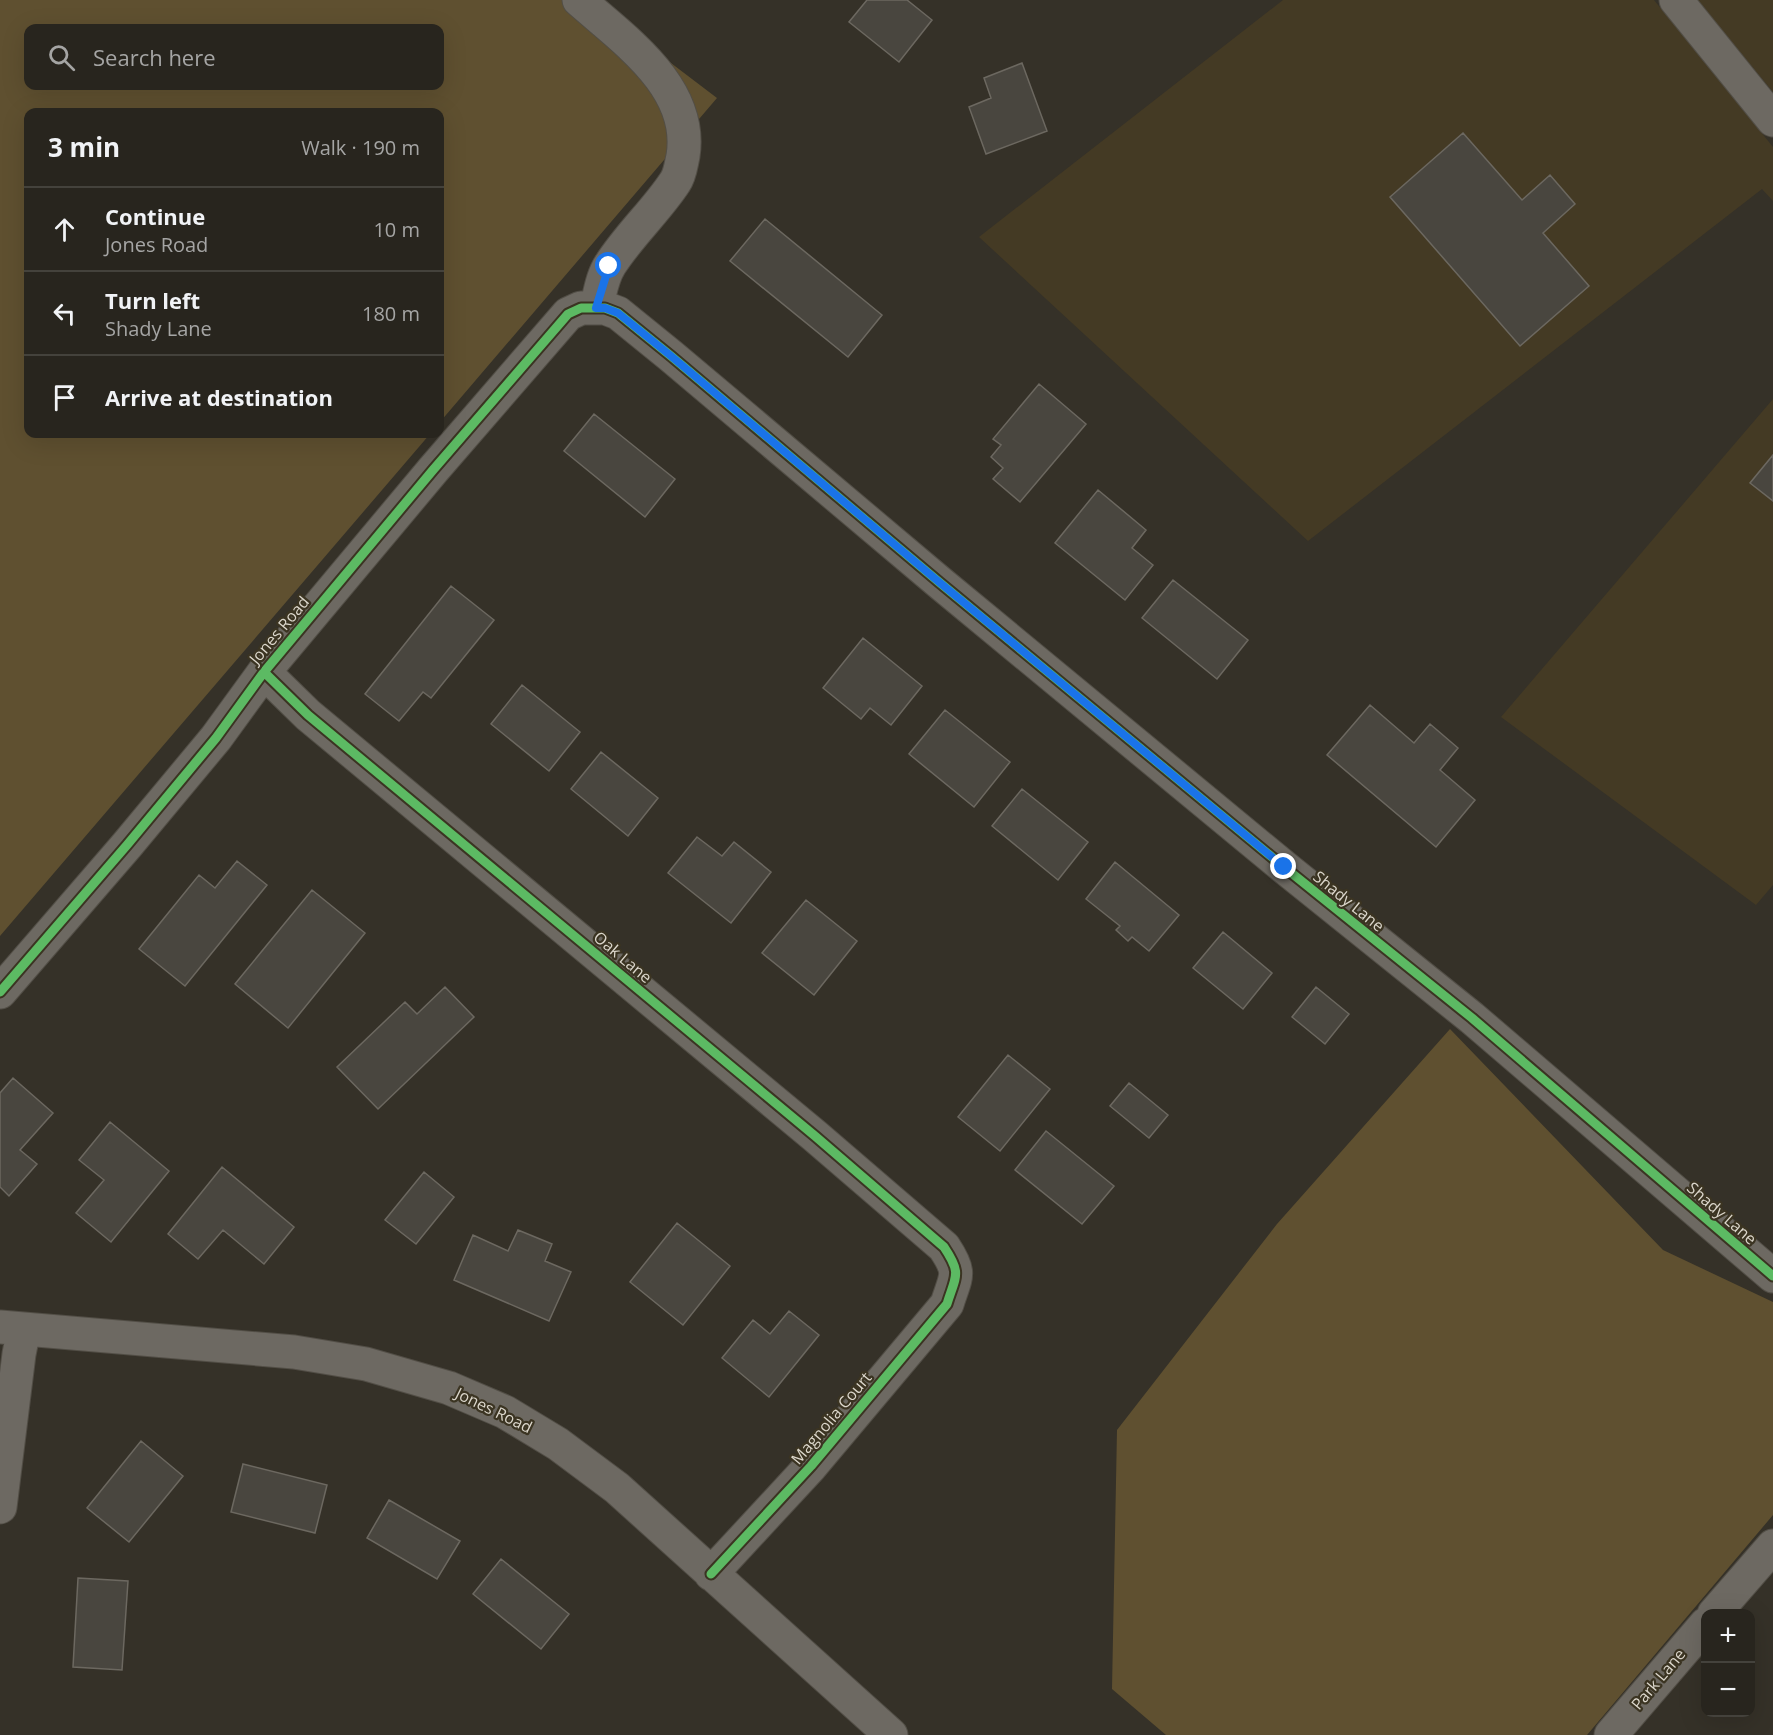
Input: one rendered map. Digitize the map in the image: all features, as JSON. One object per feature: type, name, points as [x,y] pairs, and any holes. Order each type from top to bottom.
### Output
[{"type":"street","points":[[579,0],[647,60],[675,103],[683,126],[685,143],[677,180],[609,266],[596,308]]},
{"type":"street","points":[[1676,0],[1773,120]]},
{"type":"street","name":"Jones Road","points":[[0,992],[172,792],[216,738],[264,672],[433,470],[568,314],[581,308],[596,308]]},
{"type":"street","name":"Shady Lane","points":[[596,308],[605,308],[618,313],[671,356],[957,597],[1284,867],[1472,1018],[1773,1276]]},
{"type":"street","name":"Oak Lane","points":[[264,672],[308,715],[944,1246],[955,1263],[956,1270]]},
{"type":"street","name":"Magnolia Court","points":[[711,1574],[811,1466],[947,1304],[956,1270]]},
{"type":"street","points":[[0,1508],[17,1366],[12,1328]]},
{"type":"street","name":"Jones Road","points":[[12,1328],[294,1352],[366,1364],[449,1388],[505,1412],[558,1444],[617,1488],[891,1735]]},
{"type":"street","points":[[1718,1609],[1773,1546]]},
{"type":"street","name":"Park Lane","points":[[1611,1735],[1701,1630]]},
{"type":"shaded area","points":[[0,0],[588,0],[717,98],[444,417],[444,108],[24,108],[24,438],[427,438],[0,936]]},
{"type":"shaded area","points":[[1283,0],[1654,0],[1773,147],[1773,201],[1762,189],[1308,541],[979,237]]},
{"type":"shaded area","points":[[1698,0],[1773,0],[1773,92],[1720,28]]},
{"type":"shaded area","points":[[1773,399],[1773,885],[1756,905],[1501,717]]},
{"type":"shaded area","points":[[1450,1029],[1663,1250],[1773,1302],[1773,1515],[1587,1735],[1166,1735],[1112,1689],[1117,1430],[1277,1224]]},
{"type":"building","points":[[867,0],[907,0],[932,20],[899,62],[849,22]]},
{"type":"building","points":[[1022,63],[1047,131],[986,154],[969,107],[991,98],[984,78]]},
{"type":"building","points":[[1463,133],[1522,200],[1550,175],[1575,204],[1543,233],[1589,286],[1520,346],[1390,197]]},
{"type":"building","points":[[765,219],[882,315],[848,357],[730,261]]},
{"type":"building","points":[[1039,384],[1086,424],[1020,502],[993,479],[1003,468],[991,457],[1001,445],[993,439]]},
{"type":"building","points":[[594,414],[675,479],[645,517],[564,451]]},
{"type":"building","points":[[1773,455],[1773,501],[1750,483]]},
{"type":"building","points":[[1098,490],[1146,530],[1132,548],[1153,565],[1125,600],[1055,543]]},
{"type":"building","points":[[1173,580],[1248,640],[1217,679],[1142,618]]},
{"type":"building","points":[[451,586],[494,620],[431,698],[423,692],[399,721],[365,694]]},
{"type":"building","points":[[863,638],[922,686],[891,725],[870,708],[861,719],[823,688]]},
{"type":"building","points":[[522,685],[580,732],[549,771],[491,724]]},
{"type":"building","points":[[1370,705],[1414,743],[1430,724],[1458,748],[1440,770],[1475,800],[1436,847],[1327,755]]},
{"type":"building","points":[[945,710],[1010,762],[974,807],[909,754]]},
{"type":"building","points":[[601,752],[658,798],[628,836],[571,789]]},
{"type":"building","points":[[1022,789],[1088,842],[1058,880],[992,826]]},
{"type":"building","points":[[697,837],[722,856],[734,842],[771,872],[731,923],[668,873]]},
{"type":"building","points":[[237,861],[267,885],[185,986],[139,949],[199,875],[215,888]]},
{"type":"building","points":[[1115,862],[1179,915],[1149,951],[1132,937],[1128,941],[1116,930],[1120,926],[1086,899]]},
{"type":"building","points":[[312,890],[365,933],[288,1028],[235,984]]},
{"type":"building","points":[[806,900],[857,941],[814,995],[762,953]]},
{"type":"building","points":[[1223,932],[1272,973],[1243,1009],[1193,968]]},
{"type":"building","points":[[445,987],[474,1017],[378,1109],[337,1067],[405,1002],[417,1014]]},
{"type":"building","points":[[1316,987],[1349,1014],[1325,1044],[1292,1017]]},
{"type":"building","points":[[1008,1055],[1050,1089],[1000,1151],[958,1117]]},
{"type":"building","points":[[13,1078],[53,1113],[20,1150],[37,1164],[9,1196],[0,1187],[0,1093]]},
{"type":"building","points":[[1129,1083],[1168,1115],[1149,1138],[1110,1106]]},
{"type":"building","points":[[110,1122],[169,1171],[111,1242],[76,1213],[104,1180],[79,1160]]},
{"type":"building","points":[[1046,1131],[1114,1186],[1082,1224],[1015,1170]]},
{"type":"building","points":[[222,1167],[294,1227],[264,1264],[223,1230],[198,1259],[168,1234]]},
{"type":"building","points":[[424,1172],[454,1197],[416,1244],[385,1220]]},
{"type":"building","points":[[677,1223],[730,1266],[683,1325],[630,1282]]},
{"type":"building","points":[[518,1230],[552,1244],[545,1261],[571,1272],[549,1321],[454,1280],[473,1235],[508,1251]]},
{"type":"building","points":[[789,1311],[819,1335],[769,1397],[722,1358],[753,1320],[770,1334]]},
{"type":"building","points":[[141,1441],[183,1476],[129,1542],[87,1508]]},
{"type":"building","points":[[243,1464],[327,1485],[315,1533],[231,1512]]},
{"type":"building","points":[[389,1500],[460,1541],[437,1579],[367,1538]]},
{"type":"building","points":[[501,1559],[569,1614],[541,1649],[473,1594]]},
{"type":"building","points":[[78,1578],[128,1581],[122,1670],[73,1667]]},
{"type":"cycle path","points":[[0,992],[216,738],[264,672],[433,470],[568,314],[581,308],[605,308],[618,313],[671,356],[939,582],[1284,867],[1472,1018],[1773,1276]]},
{"type":"cycle path","points":[[264,672],[308,715],[815,1136],[944,1247],[953,1263],[956,1275],[947,1304],[811,1466],[711,1574]]},
{"type":"route","points":[[609,266],[596,308],[605,308],[618,313],[671,356],[939,582],[1284,867]]}]
